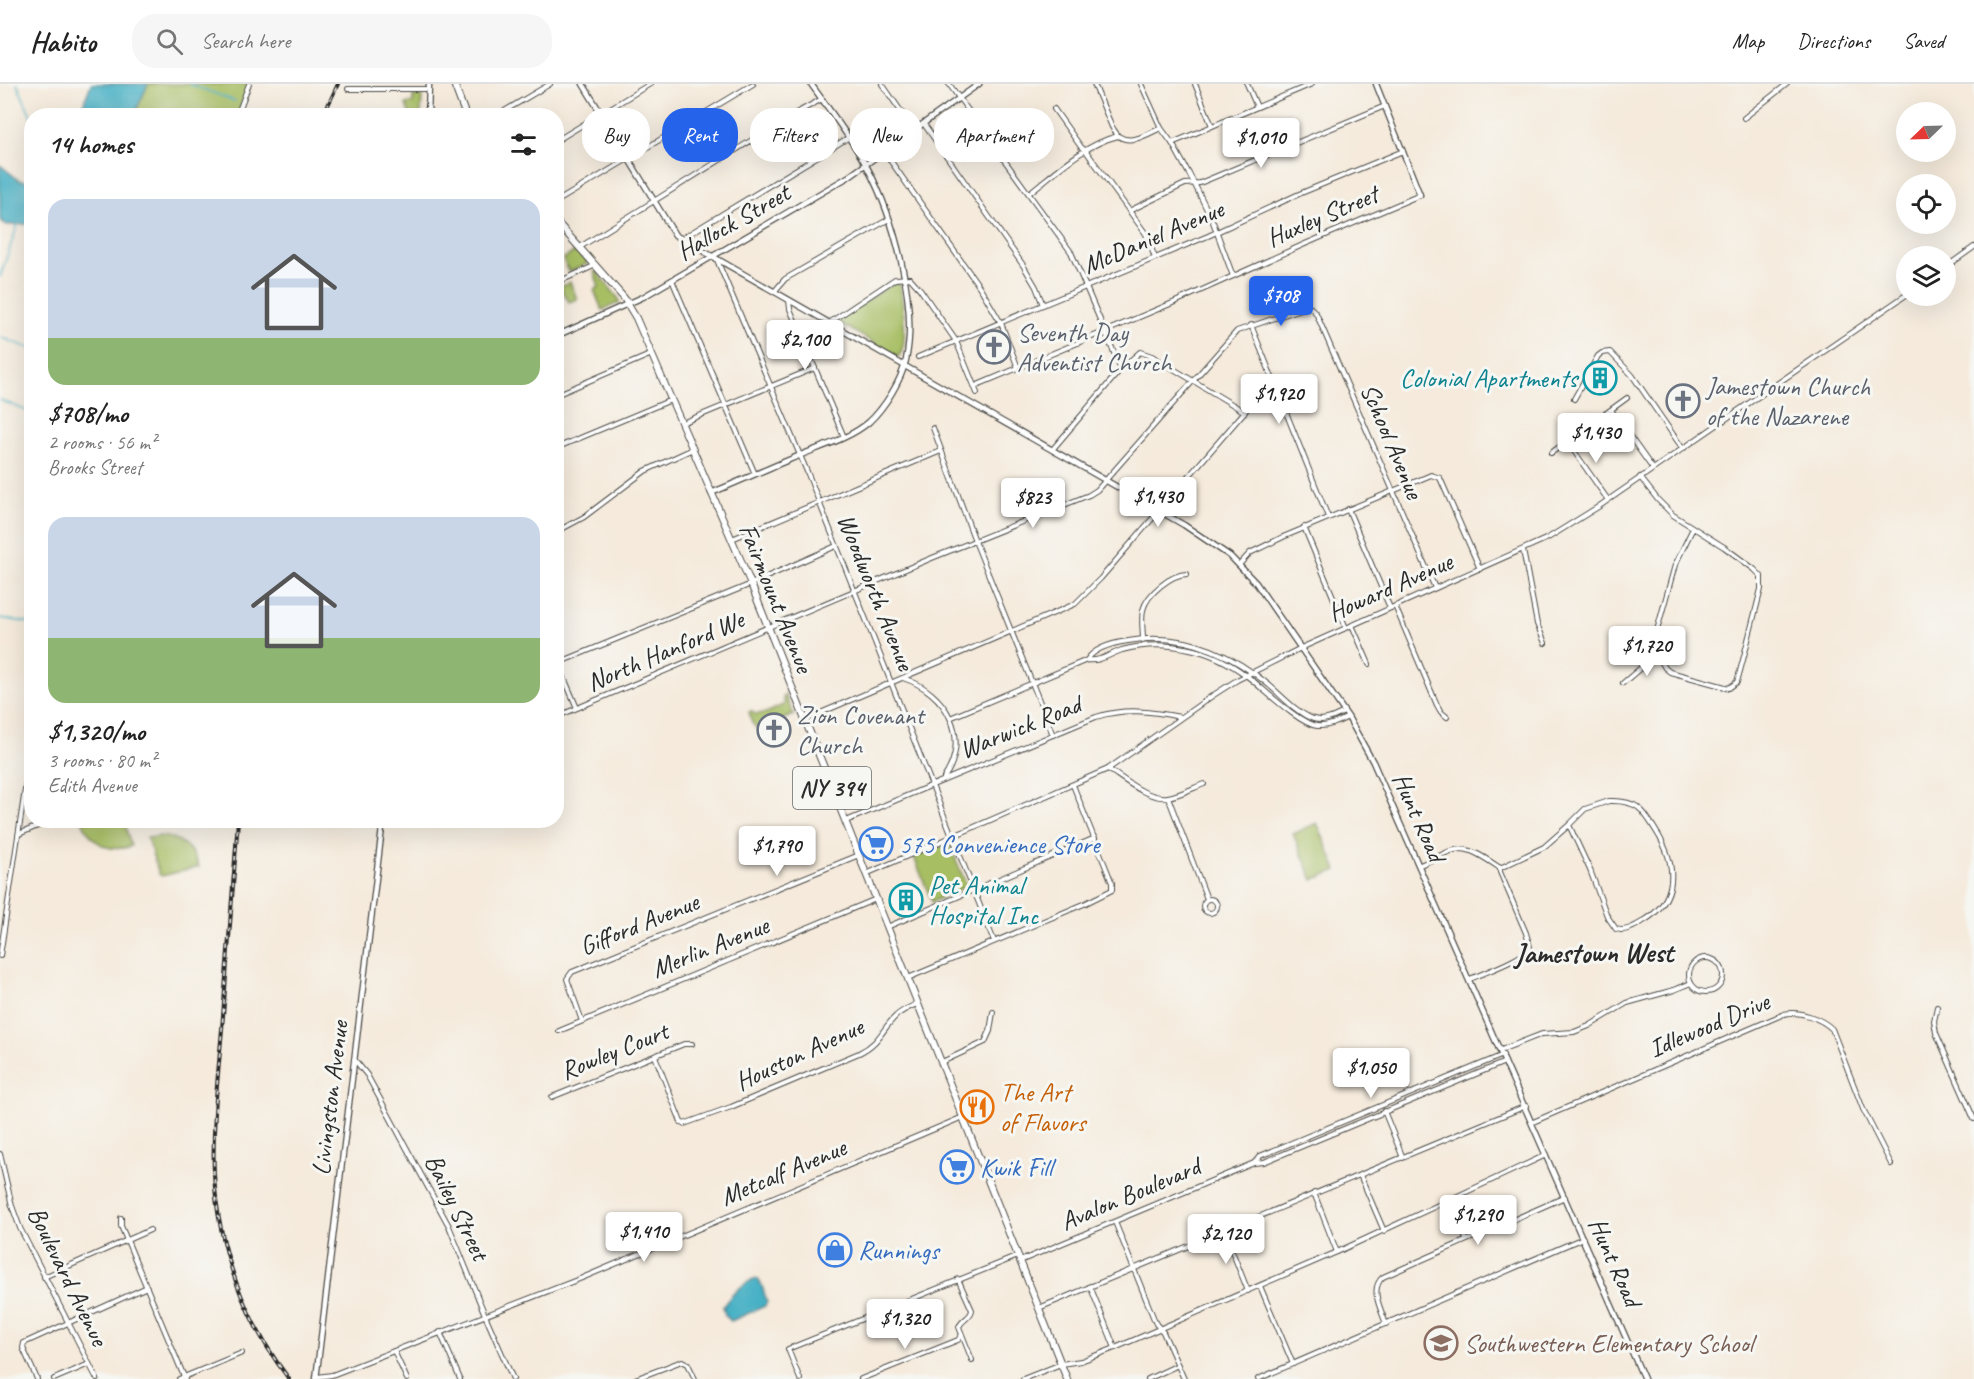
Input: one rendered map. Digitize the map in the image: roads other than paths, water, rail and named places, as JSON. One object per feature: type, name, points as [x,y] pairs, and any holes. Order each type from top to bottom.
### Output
[{"type":"main road","points":[[454,84],[463,108]]},
{"type":"main road","name":"Fairmount Avenue","points":[[564,230],[629,304],[693,449],[751,584],[767,629],[846,820],[1066,1379]]},
{"type":"street","points":[[240,108],[249,84]]},
{"type":"street","points":[[510,108],[550,84]]},
{"type":"street","points":[[583,84],[597,108]]},
{"type":"street","points":[[611,108],[650,84]]},
{"type":"street","points":[[650,145],[753,84]]},
{"type":"street","points":[[711,493],[844,437],[873,417],[890,394],[904,365],[909,332],[903,278],[889,219],[866,166],[811,84]]},
{"type":"street","points":[[882,84],[899,108]]},
{"type":"street","points":[[949,84],[1071,252],[1121,369]]},
{"type":"street","name":"Hallock Street","points":[[924,124],[979,84]]},
{"type":"street","points":[[1094,84],[1118,136],[1125,140],[1132,140],[1161,128]]},
{"type":"street","points":[[1141,84],[1161,128],[1194,183],[1233,276]]},
{"type":"street","points":[[1194,84],[1212,126]]},
{"type":"street","points":[[1247,84],[1257,107]]},
{"type":"street","points":[[1376,84],[1420,195]]},
{"type":"street","points":[[1744,118],[1787,84]]},
{"type":"street","points":[[1172,143],[1308,85]]},
{"type":"street","points":[[348,89],[429,87],[428,108]]},
{"type":"street","points":[[580,247],[652,200],[822,99]]},
{"type":"street","points":[[1129,211],[1185,184],[1194,183],[1385,106]]},
{"type":"street","points":[[1054,109],[1146,234],[1155,258]]},
{"type":"street","points":[[924,124],[1023,265],[1036,287],[1042,305]]},
{"type":"street","points":[[564,136],[582,125]]},
{"type":"street","points":[[1029,193],[1086,151],[1107,138],[1118,136]]},
{"type":"street","points":[[629,162],[672,232],[680,239],[848,138]]},
{"type":"street","name":"McDaniel Avenue","points":[[918,357],[1403,151]]},
{"type":"street","points":[[564,197],[622,162]]},
{"type":"street","name":"Hallock Street","points":[[564,332],[629,304],[872,162]]},
{"type":"street","points":[[891,162],[981,289],[1001,322],[1018,368]]},
{"type":"street","name":"Huxley Street","points":[[975,386],[1106,332],[1420,195]]},
{"type":"street","points":[[774,292],[785,279],[889,219]]},
{"type":"street","name":"Hunt Road","points":[[680,239],[1158,510],[1213,543],[1239,565],[1264,595],[1348,717],[1378,771],[1644,1379]]},
{"type":"street","points":[[1956,260],[1974,247]]},
{"type":"street","name":"Woodworth Avenue","points":[[717,260],[800,455],[994,941]]},
{"type":"street","points":[[564,279],[596,265]]},
{"type":"street","points":[[829,323],[895,279],[910,278],[915,281],[956,341],[977,393]]},
{"type":"street","points":[[672,280],[755,474]]},
{"type":"street","points":[[789,300],[790,309],[844,437]]},
{"type":"street","name":"Howard Avenue","points":[[866,874],[1108,769],[1212,696],[1247,675],[1301,648],[1523,550],[1570,525],[1896,302]]},
{"type":"street","name":"School Avenue","points":[[1251,325],[1307,307],[1314,309],[1435,588]]},
{"type":"street","points":[[1251,325],[1328,517]]},
{"type":"street","name":"North Hanford We","points":[[564,714],[1089,495],[1106,480],[1231,336],[1251,325]]},
{"type":"street","points":[[1574,399],[1598,356],[1610,352],[1632,375],[1683,448]]},
{"type":"street","points":[[1052,450],[1121,369],[1135,355],[1145,353],[1245,412]]},
{"type":"street","points":[[564,392],[651,354]]},
{"type":"street","points":[[681,424],[815,368]]},
{"type":"street","points":[[804,720],[1075,604],[1101,578],[1272,380]]},
{"type":"street","points":[[1551,453],[1627,398]]},
{"type":"street","points":[[564,445],[671,399]]},
{"type":"street","points":[[1611,410],[1653,469]]},
{"type":"street","points":[[933,428],[975,541],[1053,735]]},
{"type":"street","points":[[1567,441],[1608,500]]},
{"type":"street","points":[[564,528],[584,517],[645,471],[693,449]]},
{"type":"street","points":[[732,539],[941,451]]},
{"type":"street","points":[[1239,565],[1250,553],[1304,527],[1422,477],[1438,476],[1480,569]]},
{"type":"street","points":[[1640,477],[1667,509],[1724,547],[1761,576],[1761,589],[1737,682],[1727,688],[1670,672],[1657,654],[1655,643],[1675,565],[1693,528]]},
{"type":"street","points":[[1348,509],[1440,712],[1447,717]]},
{"type":"street","points":[[1304,527],[1346,628]]},
{"type":"street","points":[[564,658],[751,584],[836,546]]},
{"type":"street","points":[[1523,550],[1537,624],[1545,644]]},
{"type":"street","points":[[1143,640],[1143,614],[1148,601],[1175,576],[1187,574]]},
{"type":"street","points":[[1352,625],[1369,664]]},
{"type":"street","points":[[1087,660],[1091,653],[1110,646],[1143,640],[1169,640],[1199,645],[1220,653],[1253,672],[1311,718],[1327,719],[1344,712]]},
{"type":"street","points":[[950,718],[1087,660],[1095,661],[1129,648],[1144,646],[1177,646],[1213,656],[1247,675],[1300,718],[1311,724],[1324,726],[1348,717]]},
{"type":"street","points":[[1623,683],[1657,654]]},
{"type":"street","points":[[564,677],[577,708]]},
{"type":"street","points":[[902,678],[923,686],[936,696],[950,718],[955,732],[955,746],[951,766],[943,779]]},
{"type":"street","name":"Warwick Road","points":[[846,820],[1113,712],[1141,711],[1181,717]]},
{"type":"street","points":[[1108,769],[1142,790],[1158,796],[1168,797],[1204,784]]},
{"type":"street","points":[[908,978],[1084,904],[1112,889],[1112,883],[1073,785]]},
{"type":"street","points":[[0,956],[24,796]]},
{"type":"street","points":[[1168,797],[1207,899]]},
{"type":"street","points":[[1500,868],[1544,846],[1585,809],[1606,802],[1631,803],[1644,812],[1664,843],[1672,871],[1668,895],[1649,918],[1635,927],[1623,930],[1613,925],[1569,825]]},
{"type":"street","points":[[19,835],[34,828]]},
{"type":"street","name":"Livingston Avenue","points":[[316,1378],[382,828]]},
{"type":"street","points":[[887,927],[1095,838]]},
{"type":"street","points":[[1420,866],[1450,852],[1463,849],[1472,850],[1500,868],[1530,947],[1518,957],[1470,979]]},
{"type":"street","name":"Gifford Avenue","points":[[582,1021],[568,985],[568,976],[859,855]]},
{"type":"street","name":"Merlin Avenue","points":[[559,1030],[876,899]]},
{"type":"street","points":[[1704,958],[1715,961],[1722,969],[1720,985],[1710,992],[1699,991],[1691,983],[1689,972],[1694,963],[1699,960],[1704,958]]},
{"type":"street","name":"Avalon Boulevard","points":[[1254,1163],[1260,1156],[1382,1106],[1542,1034],[1574,1032],[1589,1026],[1627,1003],[1691,983]]},
{"type":"street","name":"Houston Avenue","points":[[655,1056],[681,1122],[684,1124],[731,1107],[868,1049],[880,1038],[897,1014],[918,1003]]},
{"type":"street","points":[[1937,1006],[1934,1021],[1936,1033],[1974,1119]]},
{"type":"street","points":[[941,1062],[985,1042],[990,1031],[993,1012]]},
{"type":"street","name":"Idlewood Drive","points":[[1533,1122],[1784,1014],[1794,1012],[1822,1022],[1832,1029],[1863,1109],[1891,1164]]},
{"type":"street","name":"Rowley Court","points":[[552,1097],[684,1044],[692,1044]]},
{"type":"street","name":"Bailey Street","points":[[354,1059],[367,1075],[449,1226],[513,1379]]},
{"type":"street","name":"Avalon Boulevard","points":[[801,1379],[788,1348],[958,1279],[1019,1259],[1115,1222],[1254,1163],[1264,1162],[1506,1062]]},
{"type":"street","points":[[1382,1106],[1402,1158]]},
{"type":"street","points":[[1038,1308],[1526,1106]]},
{"type":"street","name":"Metcalf Avenue","points":[[316,1378],[332,1375],[613,1265],[963,1118]]},
{"type":"street","name":"Boulevard Avenue","points":[[0,1154],[12,1206],[20,1228],[97,1379]]},
{"type":"street","points":[[1023,1379],[1061,1364],[1081,1361],[1160,1329],[1384,1231],[1547,1155]]},
{"type":"street","points":[[1360,1175],[1384,1231]]},
{"type":"street","points":[[1314,1193],[1337,1252]]},
{"type":"street","points":[[1386,1324],[1376,1291],[1378,1282],[1392,1272],[1565,1197]]},
{"type":"street","points":[[1450,1201],[1466,1239]]},
{"type":"street","points":[[121,1218],[119,1223],[184,1378]]},
{"type":"street","points":[[1115,1222],[1156,1324],[1184,1379]]},
{"type":"street","points":[[44,1277],[150,1230]]},
{"type":"street","points":[[1224,1231],[1248,1291]]},
{"type":"street","points":[[1258,1379],[1583,1238]]},
{"type":"street","points":[[958,1279],[972,1310],[969,1317],[961,1322],[959,1327],[960,1337],[972,1360]]},
{"type":"street","points":[[1090,1286],[1115,1348]]},
{"type":"street","points":[[1260,1286],[1293,1364]]},
{"type":"street","points":[[37,1379],[23,1346],[27,1341],[147,1287]]},
{"type":"street","points":[[440,1332],[460,1379]]},
{"type":"street","points":[[861,1379],[960,1337]]},
{"type":"street","points":[[394,1351],[407,1379]]},
{"type":"street","points":[[179,1379],[242,1353]]},
{"type":"street","points":[[634,1379],[678,1361],[688,1364],[695,1379]]},
{"type":"street","points":[[54,1379],[89,1364]]},
{"type":"street","points":[[1148,1379],[1178,1365]]},
{"type":"water","points":[[91,84],[148,84],[137,108],[82,108]]},
{"type":"water","points":[[0,165],[19,180],[24,181],[24,224],[7,225],[0,220]]},
{"type":"water","points":[[758,1279],[767,1302],[765,1306],[731,1321],[725,1315],[723,1306],[743,1285]]},
{"type":"waterway","points":[[17,84],[28,108]]},
{"type":"waterway","points":[[189,84],[235,101]]},
{"type":"waterway","points":[[0,277],[18,224]]},
{"type":"waterway","points":[[0,337],[24,346]]},
{"type":"waterway","points":[[0,400],[24,410]]},
{"type":"waterway","points":[[0,618],[24,622]]},
{"type":"railway","points":[[327,108],[338,84]]},
{"type":"railway","points":[[237,828],[216,1101],[214,1174],[221,1229],[236,1282],[259,1332],[289,1379]]},
{"type":"place","name":"Seventh Day Adventist Church","points":[[994,347]]},
{"type":"place","name":"Colonial Apartments","points":[[1600,378]]},
{"type":"place","name":"Jamestown Church of the Nazarene","points":[[1683,401]]},
{"type":"place","name":"Zion Covenant Church","points":[[774,730]]},
{"type":"place","name":"575 Convenience Store","points":[[876,844]]},
{"type":"place","name":"Pet Animal Hospital Inc","points":[[906,900]]},
{"type":"place","name":"The Art of Flavors","points":[[977,1107]]},
{"type":"place","name":"Kwik Fill","points":[[957,1167]]},
{"type":"place","name":"Runnings","points":[[835,1250]]},
{"type":"place","name":"Southwestern Elementary School","points":[[1441,1343]]},
{"type":"district","name":"Jamestown West","points":[[1594,952]]}]
